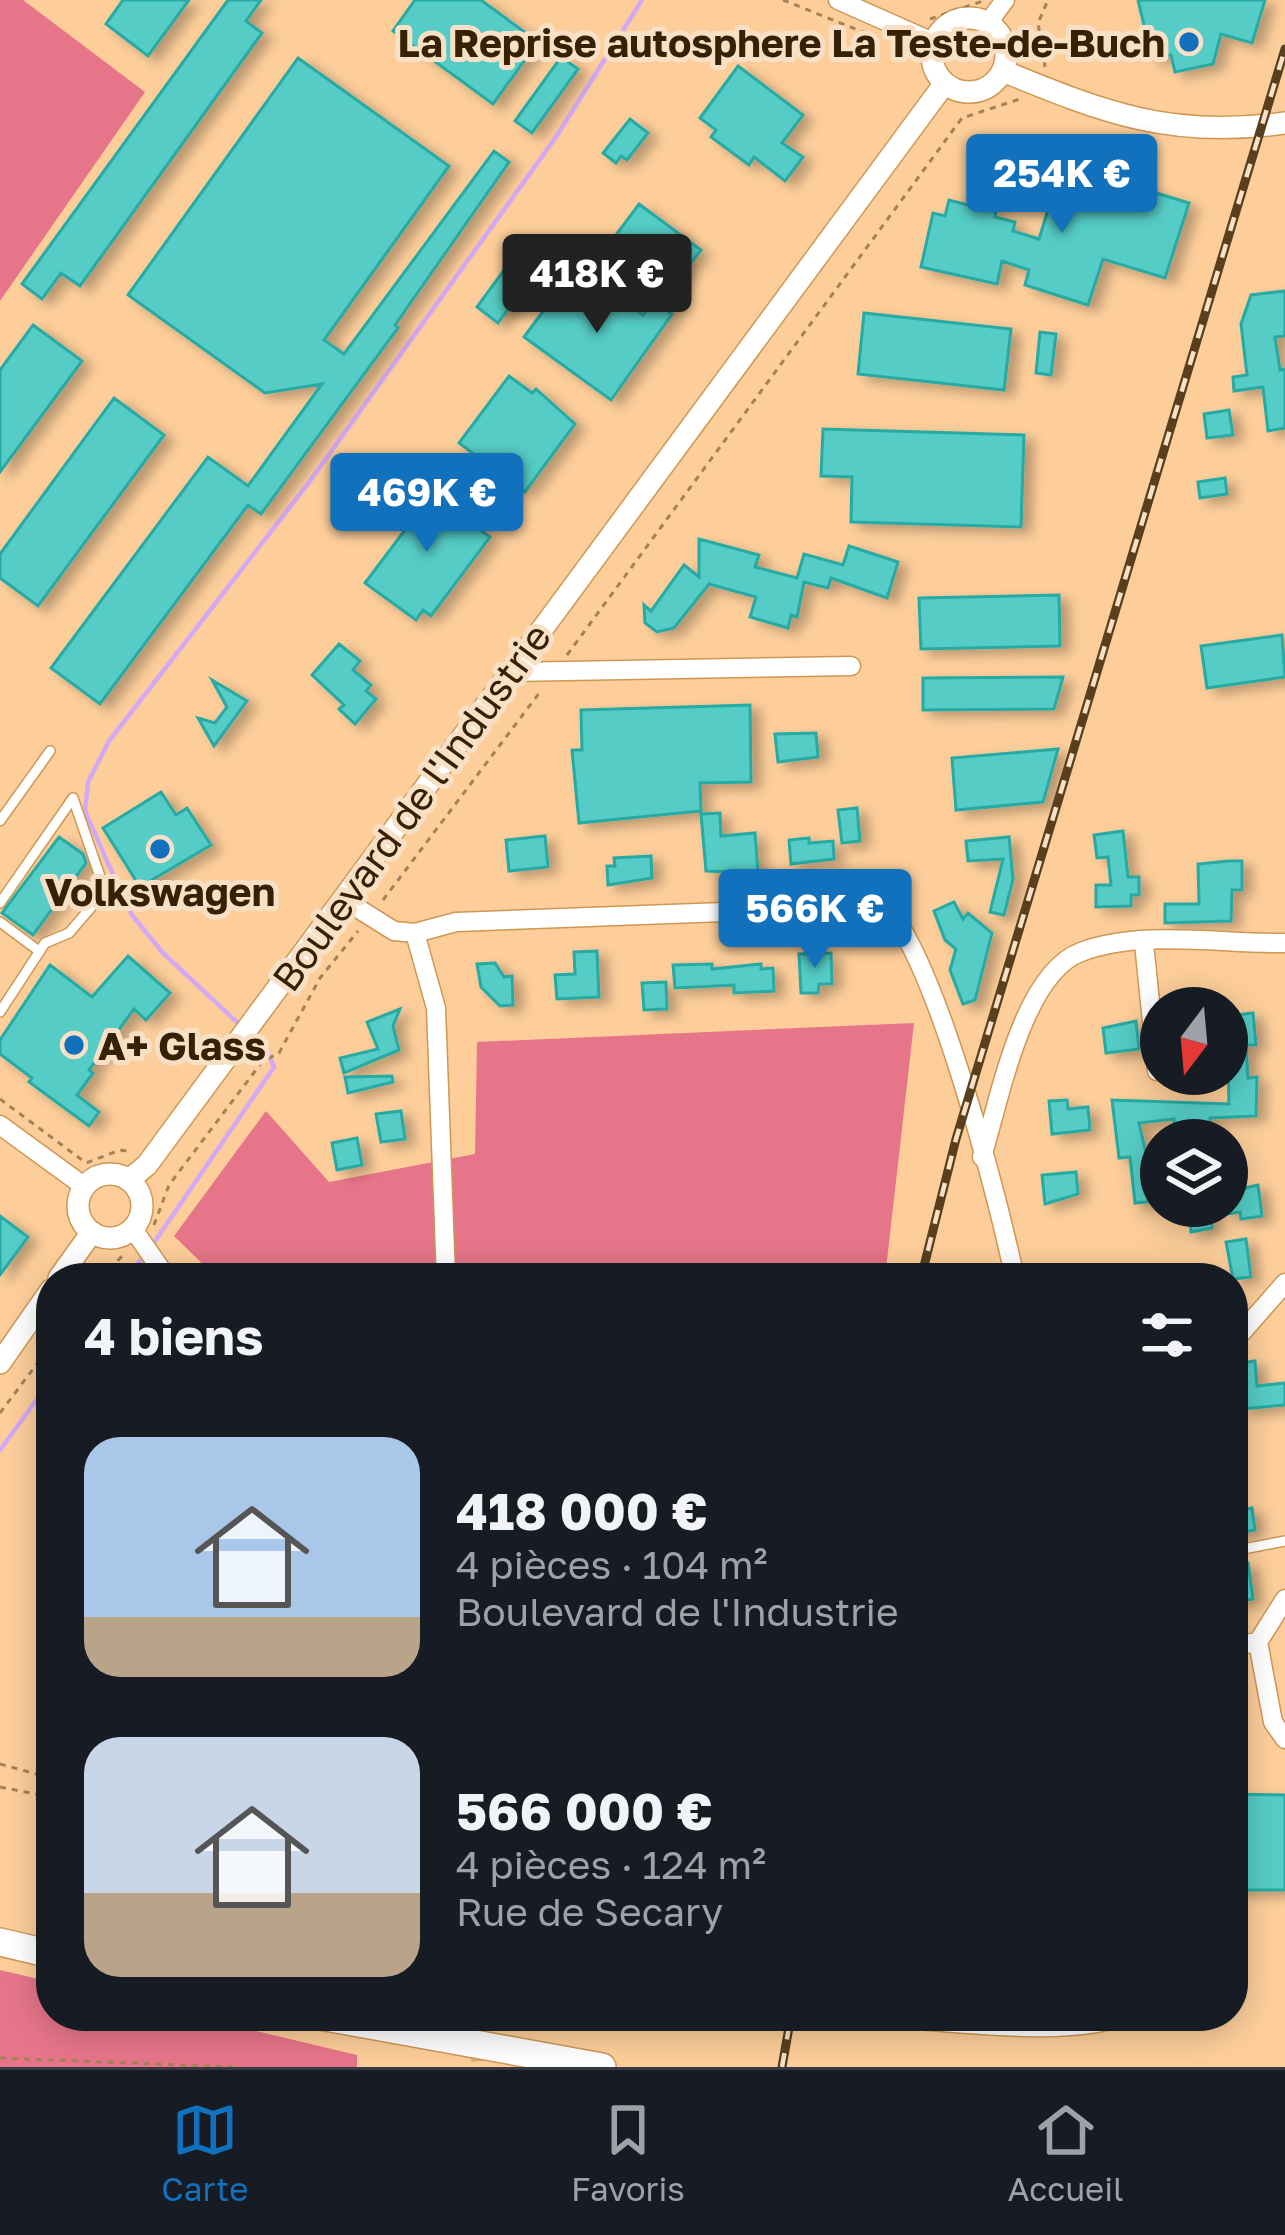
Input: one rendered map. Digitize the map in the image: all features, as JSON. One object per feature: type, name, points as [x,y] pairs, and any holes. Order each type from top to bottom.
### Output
[{"type":"main road","points":[[0,1942],[36,1950]]},
{"type":"main road","points":[[403,2031],[602,2067]]},
{"type":"street","points":[[838,0],[934,43]]},
{"type":"street","points":[[986,11],[1001,35],[1006,54],[1003,71],[983,89],[968,92],[945,83],[934,68],[934,43],[955,20],[1005,0]]},
{"type":"street","points":[[1003,71],[1090,109],[1155,125],[1187,130],[1285,123]]},
{"type":"street","name":"Boulevard de l'Industrie","points":[[138,1173],[945,83]]},
{"type":"street","points":[[510,672],[851,666]]},
{"type":"street","points":[[343,899],[394,931],[415,933],[456,922],[885,906],[899,922],[942,1025],[1011,1263]]},
{"type":"street","points":[[415,933],[436,1008],[445,1263]]},
{"type":"street","points":[[982,1156],[1026,1014],[1050,976],[1076,953],[1144,943],[1285,943]]},
{"type":"street","points":[[1144,943],[1148,987]]},
{"type":"street","points":[[0,1125],[85,1187]]},
{"type":"street","points":[[143,1244],[92,1232],[80,1216],[85,1187],[101,1175],[138,1173],[143,1244],[156,1263]]},
{"type":"street","points":[[70,1263],[92,1232]]},
{"type":"street","points":[[1248,1326],[1285,1283]]},
{"type":"street","points":[[0,1363],[36,1311]]},
{"type":"street","points":[[1285,1599],[1258,1642],[1273,1722],[1285,1739]]},
{"type":"street","points":[[1248,1644],[1258,1642]]},
{"type":"lane","points":[[0,821],[50,751]]},
{"type":"lane","points":[[0,903],[73,798],[105,891],[69,933],[39,951],[0,1012]]},
{"type":"lane","points":[[0,922],[39,951]]},
{"type":"lane","points":[[1248,1547],[1285,1541]]},
{"type":"path","points":[[1044,2],[1038,23],[1047,73]]},
{"type":"path","points":[[917,21],[986,11]]},
{"type":"path","points":[[120,1263],[143,1244],[170,1185],[262,1062],[279,1053],[320,978],[555,672],[962,118],[1025,99]]},
{"type":"path","points":[[0,1099],[86,1163],[125,1150],[138,1173],[170,1185]]},
{"type":"path","points":[[0,1413],[36,1365]]},
{"type":"path","points":[[0,1764],[36,1774]]},
{"type":"path","points":[[0,1787],[36,1794]]},
{"type":"path","points":[[0,2058],[232,2067]]},
{"type":"shaded area","points":[[0,0],[23,0],[145,92],[0,301]]},
{"type":"shaded area","points":[[914,1023],[887,1263],[202,1263],[174,1236],[266,1111],[329,1182],[475,1154],[477,1042]]},
{"type":"shaded area","points":[[0,1970],[36,1978],[36,2031],[256,2031],[357,2055],[357,2067],[0,2067]]},
{"type":"building","points":[[123,0],[189,0],[148,56],[106,24]]},
{"type":"building","points":[[228,0],[261,0],[246,21],[262,33],[80,286],[61,273],[42,299],[22,284]]},
{"type":"building","points":[[415,0],[481,0],[538,42],[493,104],[393,31]]},
{"type":"building","points":[[1138,0],[1265,0],[1252,43],[1221,34],[1213,64],[1175,72],[1171,55],[1152,59]]},
{"type":"building","points":[[561,57],[578,69],[532,133],[515,121]]},
{"type":"building","points":[[298,58],[449,166],[324,340],[344,354],[494,151],[509,162],[395,325],[398,328],[261,514],[248,505],[100,704],[51,668],[208,457],[248,486],[322,384],[265,393],[128,295]]},
{"type":"building","points":[[738,66],[803,115],[782,143],[803,157],[785,181],[754,157],[749,165],[711,137],[716,130],[700,118]]},
{"type":"building","points":[[630,119],[648,133],[627,160],[621,156],[616,163],[603,153]]},
{"type":"building","points":[[1062,164],[1189,203],[1165,278],[1103,259],[1088,305],[1025,285],[1029,270],[1002,261],[997,284],[921,267],[933,213],[945,216],[949,200],[996,212],[995,217],[1015,222],[1013,231],[1039,239]]},
{"type":"building","points":[[639,204],[701,250],[674,285],[660,275],[665,268],[640,249],[635,256],[613,239]]},
{"type":"building","points":[[507,266],[528,282],[498,323],[477,307]]},
{"type":"building","points":[[591,277],[643,315],[654,301],[672,314],[611,400],[524,337],[555,295],[570,306]]},
{"type":"building","points":[[1285,291],[1285,336],[1275,337],[1280,370],[1285,369],[1285,428],[1268,431],[1263,387],[1234,391],[1233,377],[1247,375],[1241,324],[1251,295]]},
{"type":"building","points":[[864,313],[1011,329],[1004,390],[858,374]]},
{"type":"building","points":[[33,325],[82,361],[0,472],[0,370]]},
{"type":"building","points":[[1040,332],[1056,334],[1051,375],[1036,373]]},
{"type":"building","points":[[509,376],[532,393],[536,389],[575,424],[525,492],[459,443]]},
{"type":"building","points":[[114,398],[164,435],[38,606],[0,578],[0,554]]},
{"type":"building","points":[[1229,410],[1233,435],[1207,438],[1204,414]]},
{"type":"building","points":[[823,429],[1024,435],[1021,527],[851,522],[852,477],[821,476]]},
{"type":"building","points":[[1225,478],[1227,494],[1200,498],[1198,482]]},
{"type":"building","points":[[418,484],[490,537],[431,616],[423,610],[416,620],[365,583],[411,522],[397,512]]},
{"type":"building","points":[[699,539],[759,555],[755,567],[797,578],[804,554],[843,565],[849,546],[898,562],[887,598],[831,578],[828,588],[804,582],[797,617],[791,615],[788,628],[750,617],[756,597],[709,584],[674,628],[657,632],[645,623],[644,605],[651,611],[684,565],[699,577]]},
{"type":"building","points":[[1059,595],[1060,646],[921,649],[919,598]]},
{"type":"building","points":[[1282,635],[1285,677],[1207,688],[1201,646]]},
{"type":"building","points":[[339,644],[360,661],[353,670],[371,685],[366,691],[376,699],[355,724],[339,709],[344,705],[312,675]]},
{"type":"building","points":[[1063,677],[1054,709],[923,710],[923,678]]},
{"type":"building","points":[[212,680],[247,701],[214,746],[198,718],[215,723],[227,707]]},
{"type":"building","points":[[750,705],[751,782],[700,783],[701,811],[579,823],[572,750],[582,750],[581,710]]},
{"type":"building","points":[[816,733],[818,757],[778,762],[775,734]]},
{"type":"building","points":[[1058,749],[1043,802],[956,810],[952,758]]},
{"type":"building","points":[[161,792],[176,815],[187,808],[211,845],[140,887],[103,828]]},
{"type":"building","points":[[857,808],[860,841],[842,843],[838,810]]},
{"type":"building","points":[[720,813],[721,836],[755,833],[758,873],[706,871],[701,814]]},
{"type":"building","points":[[1123,831],[1128,877],[1139,877],[1139,895],[1131,895],[1131,906],[1096,907],[1096,885],[1111,885],[1108,857],[1097,858],[1094,835]]},
{"type":"building","points":[[545,836],[548,867],[509,871],[506,840]]},
{"type":"building","points":[[59,837],[83,854],[86,863],[33,935],[2,913]]},
{"type":"building","points":[[1009,837],[1013,879],[1004,915],[990,912],[1003,859],[968,861],[966,841]]},
{"type":"building","points":[[809,838],[809,843],[833,841],[834,859],[791,864],[789,840]]},
{"type":"building","points":[[651,856],[652,878],[608,885],[607,866],[615,866],[614,858]]},
{"type":"building","points":[[1242,861],[1242,890],[1232,890],[1231,921],[1165,923],[1165,904],[1199,904],[1198,864]]},
{"type":"building","points":[[954,902],[963,919],[968,913],[992,933],[975,1000],[963,1004],[950,970],[956,949],[945,940],[934,911]]},
{"type":"building","points":[[597,951],[599,997],[557,999],[555,975],[575,974],[574,952]]},
{"type":"building","points":[[831,953],[832,984],[819,984],[818,993],[801,993],[799,954]]},
{"type":"building","points":[[128,956],[170,993],[146,1020],[134,1009],[89,1070],[93,1073],[77,1095],[99,1112],[89,1126],[0,1054],[0,1040],[50,965],[92,997]]},
{"type":"building","points":[[495,963],[504,977],[512,976],[513,1005],[500,1006],[481,987],[477,964]]},
{"type":"building","points":[[712,964],[712,969],[761,964],[761,969],[773,968],[774,991],[734,993],[734,985],[675,988],[673,965]]},
{"type":"building","points":[[666,982],[667,1009],[644,1010],[642,983]]},
{"type":"building","points":[[400,1009],[393,1026],[399,1050],[344,1073],[340,1058],[378,1049],[367,1022]]},
{"type":"building","points":[[1253,1013],[1256,1045],[1248,1045],[1248,1014]]},
{"type":"building","points":[[1136,1021],[1139,1049],[1106,1053],[1103,1028]]},
{"type":"building","points":[[392,1076],[393,1082],[348,1093],[345,1077]]},
{"type":"building","points":[[1257,1077],[1256,1116],[1140,1119],[1140,1203],[1135,1203],[1130,1157],[1119,1158],[1112,1100],[1229,1104],[1229,1095],[1248,1095],[1248,1078]]},
{"type":"building","points":[[1067,1100],[1068,1109],[1088,1107],[1090,1130],[1052,1134],[1049,1101]]},
{"type":"building","points":[[401,1111],[405,1139],[381,1142],[376,1114]]},
{"type":"building","points":[[357,1138],[362,1165],[337,1170],[332,1143]]},
{"type":"building","points":[[1076,1172],[1078,1194],[1045,1204],[1042,1175]]},
{"type":"building","points":[[1258,1185],[1262,1216],[1248,1218],[1248,1187]]},
{"type":"building","points":[[0,1216],[28,1237],[0,1275]]},
{"type":"building","points":[[1246,1239],[1251,1277],[1248,1263],[1230,1263],[1226,1242]]},
{"type":"building","points":[[1255,1361],[1257,1386],[1285,1383],[1285,1405],[1248,1408],[1248,1362]]},
{"type":"building","points":[[1252,1508],[1255,1530],[1248,1531],[1248,1509]]},
{"type":"building","points":[[1248,1563],[1253,1599],[1248,1600]]},
{"type":"building","points":[[1248,1794],[1285,1795],[1285,1890],[1248,1890]]},
{"type":"waterway","points":[[240,1025],[163,953],[132,915],[85,811],[88,782],[109,741],[310,481],[556,137],[642,0]]},
{"type":"waterway","points":[[151,1247],[274,1067],[265,1046],[252,1035]]},
{"type":"waterway","points":[[139,1263],[144,1256]]},
{"type":"waterway","points":[[0,1450],[36,1401]]},
{"type":"tunnel","points":[[477,2031],[481,2067]]},
{"type":"railway","points":[[925,1263],[956,1139],[1285,49]]},
{"type":"railway","points":[[782,2067],[788,2031]]},
{"type":"place","name":"La Reprise autosphere La Teste-de-Buch","points":[[1189,42]]},
{"type":"place","name":"Volkswagen","points":[[160,849]]},
{"type":"place","name":"A+ Glass","points":[[74,1045]]}]
